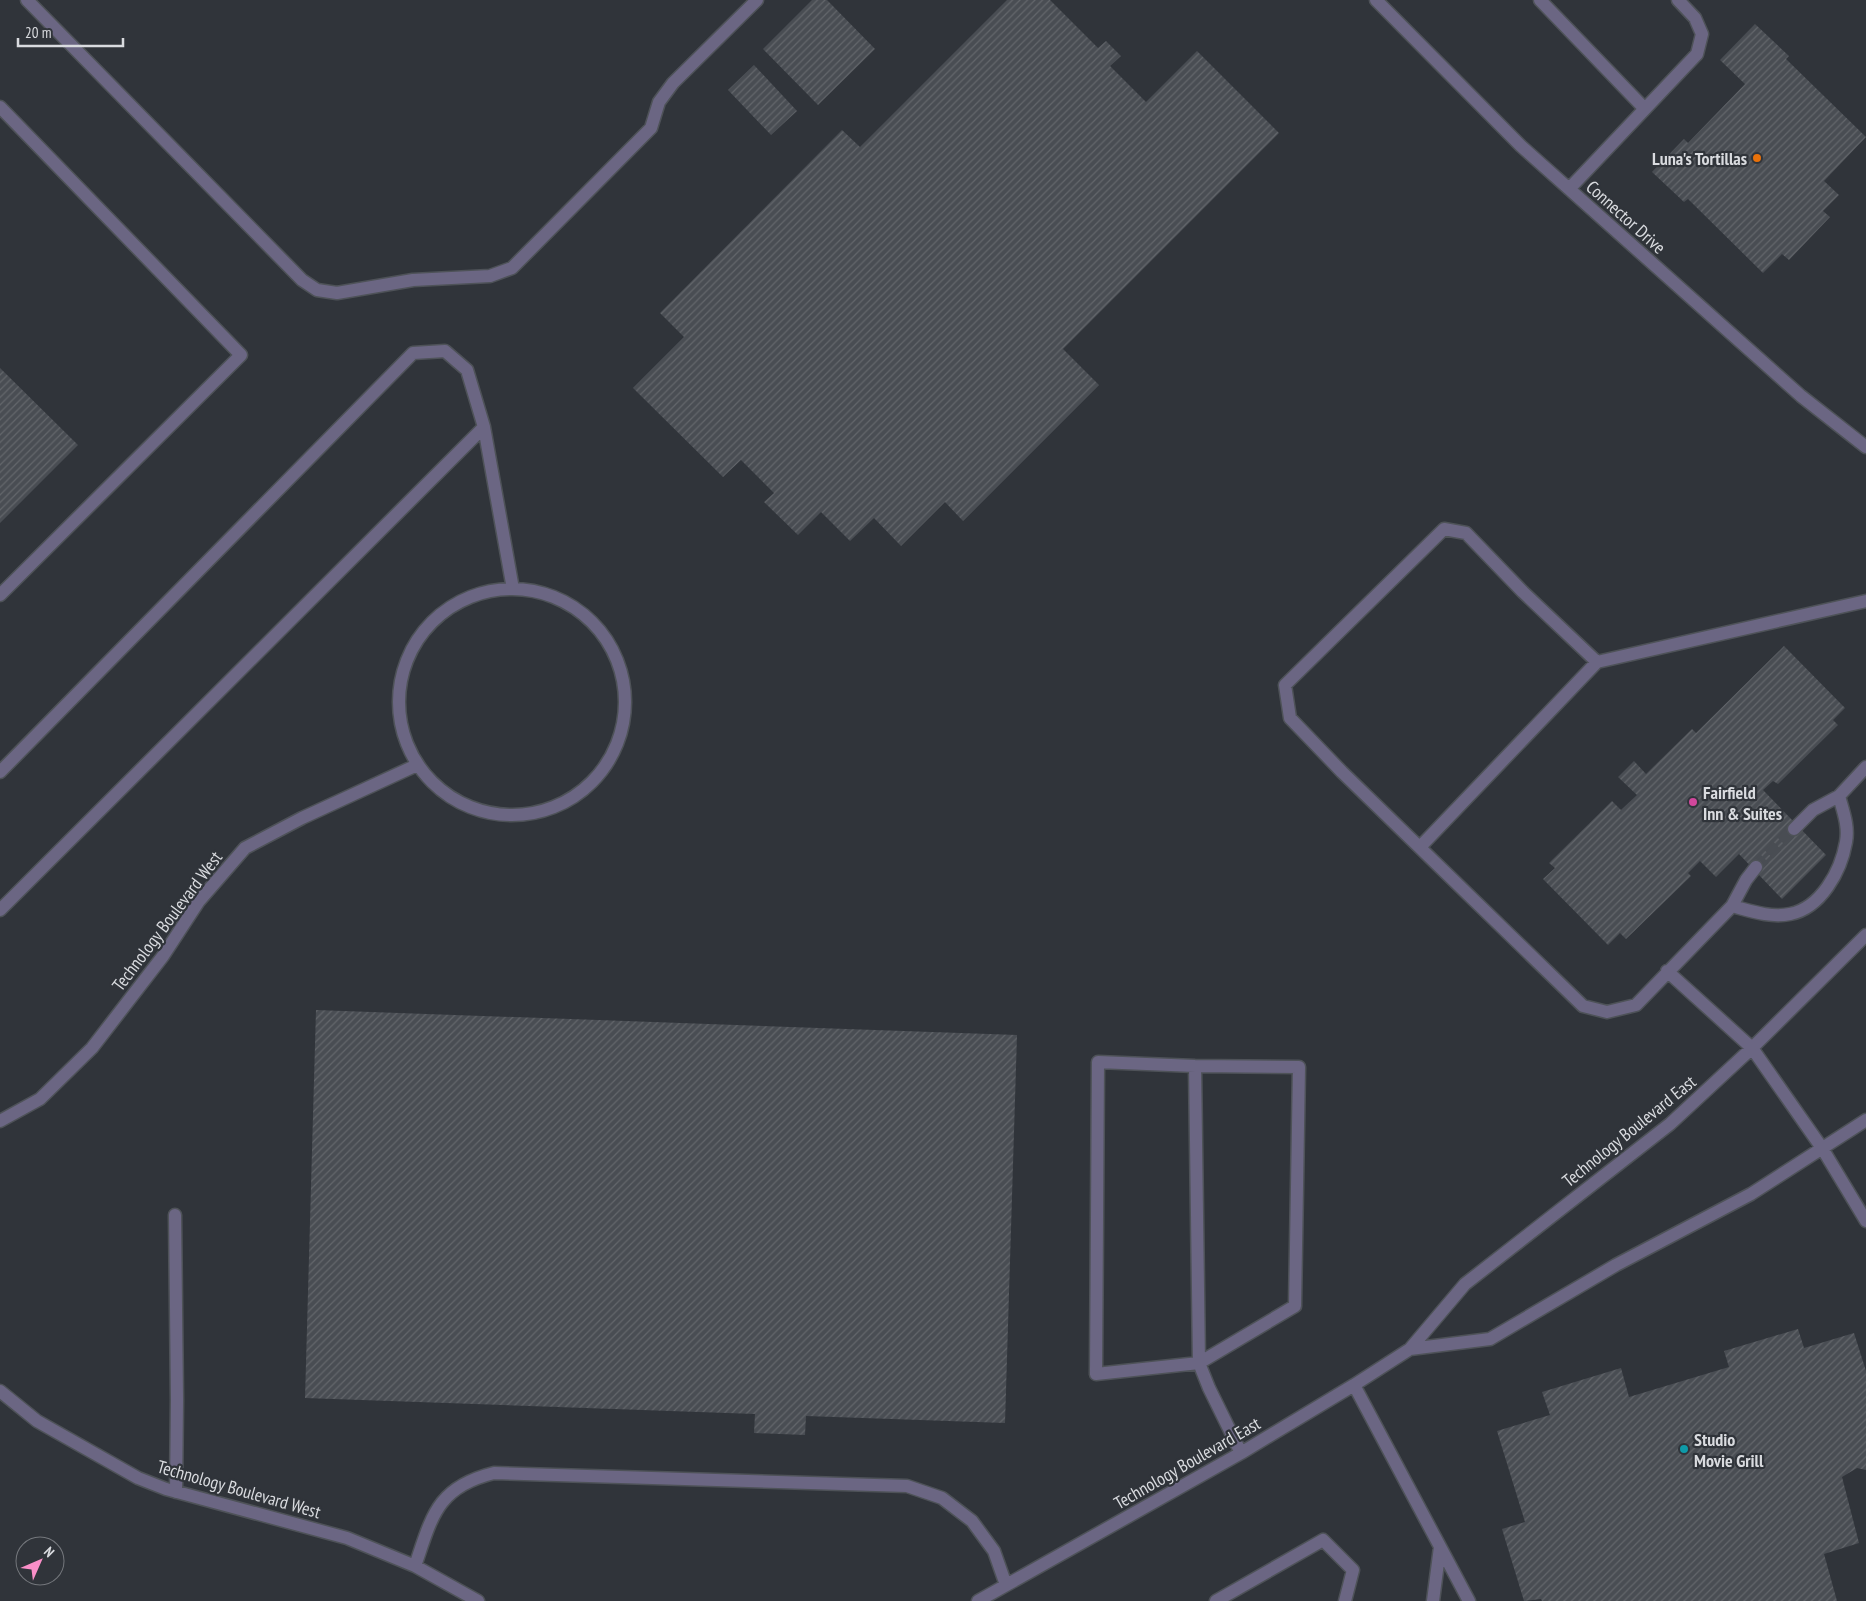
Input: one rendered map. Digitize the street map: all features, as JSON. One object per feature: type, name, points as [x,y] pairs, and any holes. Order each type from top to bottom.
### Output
[{"type":"street","points":[[27,0],[302,280],[317,290],[337,293],[413,280],[490,276],[512,268],[652,128],[659,102],[673,83],[757,0]]},
{"type":"street","name":"Connector Drive","points":[[1376,0],[1520,146],[1801,396],[1866,447]]},
{"type":"street","points":[[1540,0],[1645,109]]},
{"type":"street","points":[[1569,189],[1697,54],[1702,34],[1696,18],[1678,0]]},
{"type":"street","points":[[0,106],[241,355],[0,595]]},
{"type":"street","points":[[0,772],[413,353],[445,351],[467,370],[484,427],[513,589]]},
{"type":"street","points":[[0,910],[484,427]]},
{"type":"street","points":[[1597,662],[1523,592],[1466,534],[1444,529],[1285,685],[1290,718],[1583,1006],[1607,1012],[1636,1005],[1732,906],[1746,880],[1756,867]]},
{"type":"street","points":[[489,589],[513,589],[534,589],[576,606],[608,638],[625,679],[625,724],[608,766],[576,797],[535,815],[490,814],[449,797],[417,765],[400,724],[400,679],[416,638],[448,606],[489,589]]},
{"type":"street","points":[[1420,847],[1597,662],[1866,602]]},
{"type":"street","name":"Technology Boulevard West","points":[[0,1121],[40,1100],[92,1048],[163,956],[200,901],[245,848],[302,818],[417,765]]},
{"type":"street","points":[[1794,829],[1813,810],[1839,796],[1866,767]]},
{"type":"street","points":[[1732,906],[1770,916],[1790,914],[1809,906],[1823,892],[1835,876],[1846,841],[1846,820],[1839,796]]},
{"type":"street","name":"Technology Boulevard East","points":[[978,1601],[1241,1453],[1354,1386],[1410,1349],[1465,1284],[1670,1124],[1752,1048],[1866,935]]},
{"type":"street","points":[[1668,971],[1752,1048],[1822,1148],[1866,1221]]},
{"type":"street","points":[[1098,1062],[1195,1066],[1299,1067],[1295,1306],[1199,1363],[1096,1374],[1098,1062]]},
{"type":"street","points":[[1195,1066],[1199,1363],[1209,1388],[1241,1453]]},
{"type":"street","name":"Technology Boulevard East","points":[[1410,1349],[1490,1339],[1616,1265],[1751,1194],[1866,1120]]},
{"type":"street","points":[[175,1215],[176,1492]]},
{"type":"street","points":[[1354,1386],[1469,1601]]},
{"type":"street","name":"Technology Boulevard West","points":[[0,1391],[37,1421],[138,1478],[176,1492],[347,1538],[415,1566],[478,1601]]},
{"type":"street","points":[[415,1566],[430,1523],[440,1504],[455,1489],[474,1478],[494,1473],[907,1486],[942,1498],[972,1520],[994,1550],[1006,1586]]},
{"type":"street","points":[[1216,1601],[1323,1540],[1353,1570],[1345,1601]]},
{"type":"street","points":[[1433,1601],[1440,1547]]},
{"type":"building","points":[[812,0],[827,0],[875,49],[818,105],[763,49]]},
{"type":"building","points":[[1007,0],[1050,0],[1098,48],[1106,41],[1121,56],[1110,66],[1146,102],[1197,51],[1279,133],[1063,349],[1099,385],[963,521],[945,502],[901,546],[874,518],[850,541],[821,512],[798,535],[764,502],[774,493],[741,460],[723,477],[633,388],[684,337],[660,313],[842,130],[860,147]]},
{"type":"building","name":"Luna's Tortillas","points":[[1755,24],[1789,56],[1786,59],[1866,137],[1824,181],[1839,195],[1823,211],[1830,217],[1789,260],[1782,254],[1763,273],[1688,199],[1684,202],[1652,172],[1684,139],[1688,143],[1745,84],[1720,60]]},
{"type":"building","points":[[754,65],[797,111],[771,135],[728,90]]},
{"type":"building","points":[[0,368],[78,445],[0,523]]},
{"type":"building","points":[[1784,646],[1845,708],[1833,720],[1838,725],[1778,784],[1773,781],[1763,790],[1826,855],[1782,899],[1739,854],[1716,877],[1700,861],[1688,873],[1691,876],[1626,939],[1620,933],[1608,945],[1543,879],[1555,868],[1549,863],[1612,801],[1621,810],[1637,795],[1618,777],[1634,761],[1646,774],[1692,729],[1696,733]]},
{"type":"building","points":[[316,1010],[1017,1035],[1005,1423],[806,1416],[805,1435],[754,1433],[755,1414],[305,1398]]},
{"type":"building","name":"Studio Movie Grill","points":[[1798,1329],[1804,1348],[1854,1333],[1866,1371],[1866,1470],[1857,1468],[1842,1477],[1859,1543],[1824,1554],[1837,1601],[1542,1601],[1541,1599],[1524,1601],[1502,1529],[1525,1522],[1497,1431],[1550,1415],[1542,1392],[1621,1368],[1629,1397],[1729,1367],[1724,1351]]},
{"type":"tunnel","points":[[1756,867],[1794,829]]},
{"type":"place","name":"Luna's Tortillas","points":[[1757,158]]},
{"type":"place","name":"Fairfield Inn & Suites","points":[[1693,802]]},
{"type":"place","name":"Studio Movie Grill","points":[[1684,1449]]}]
